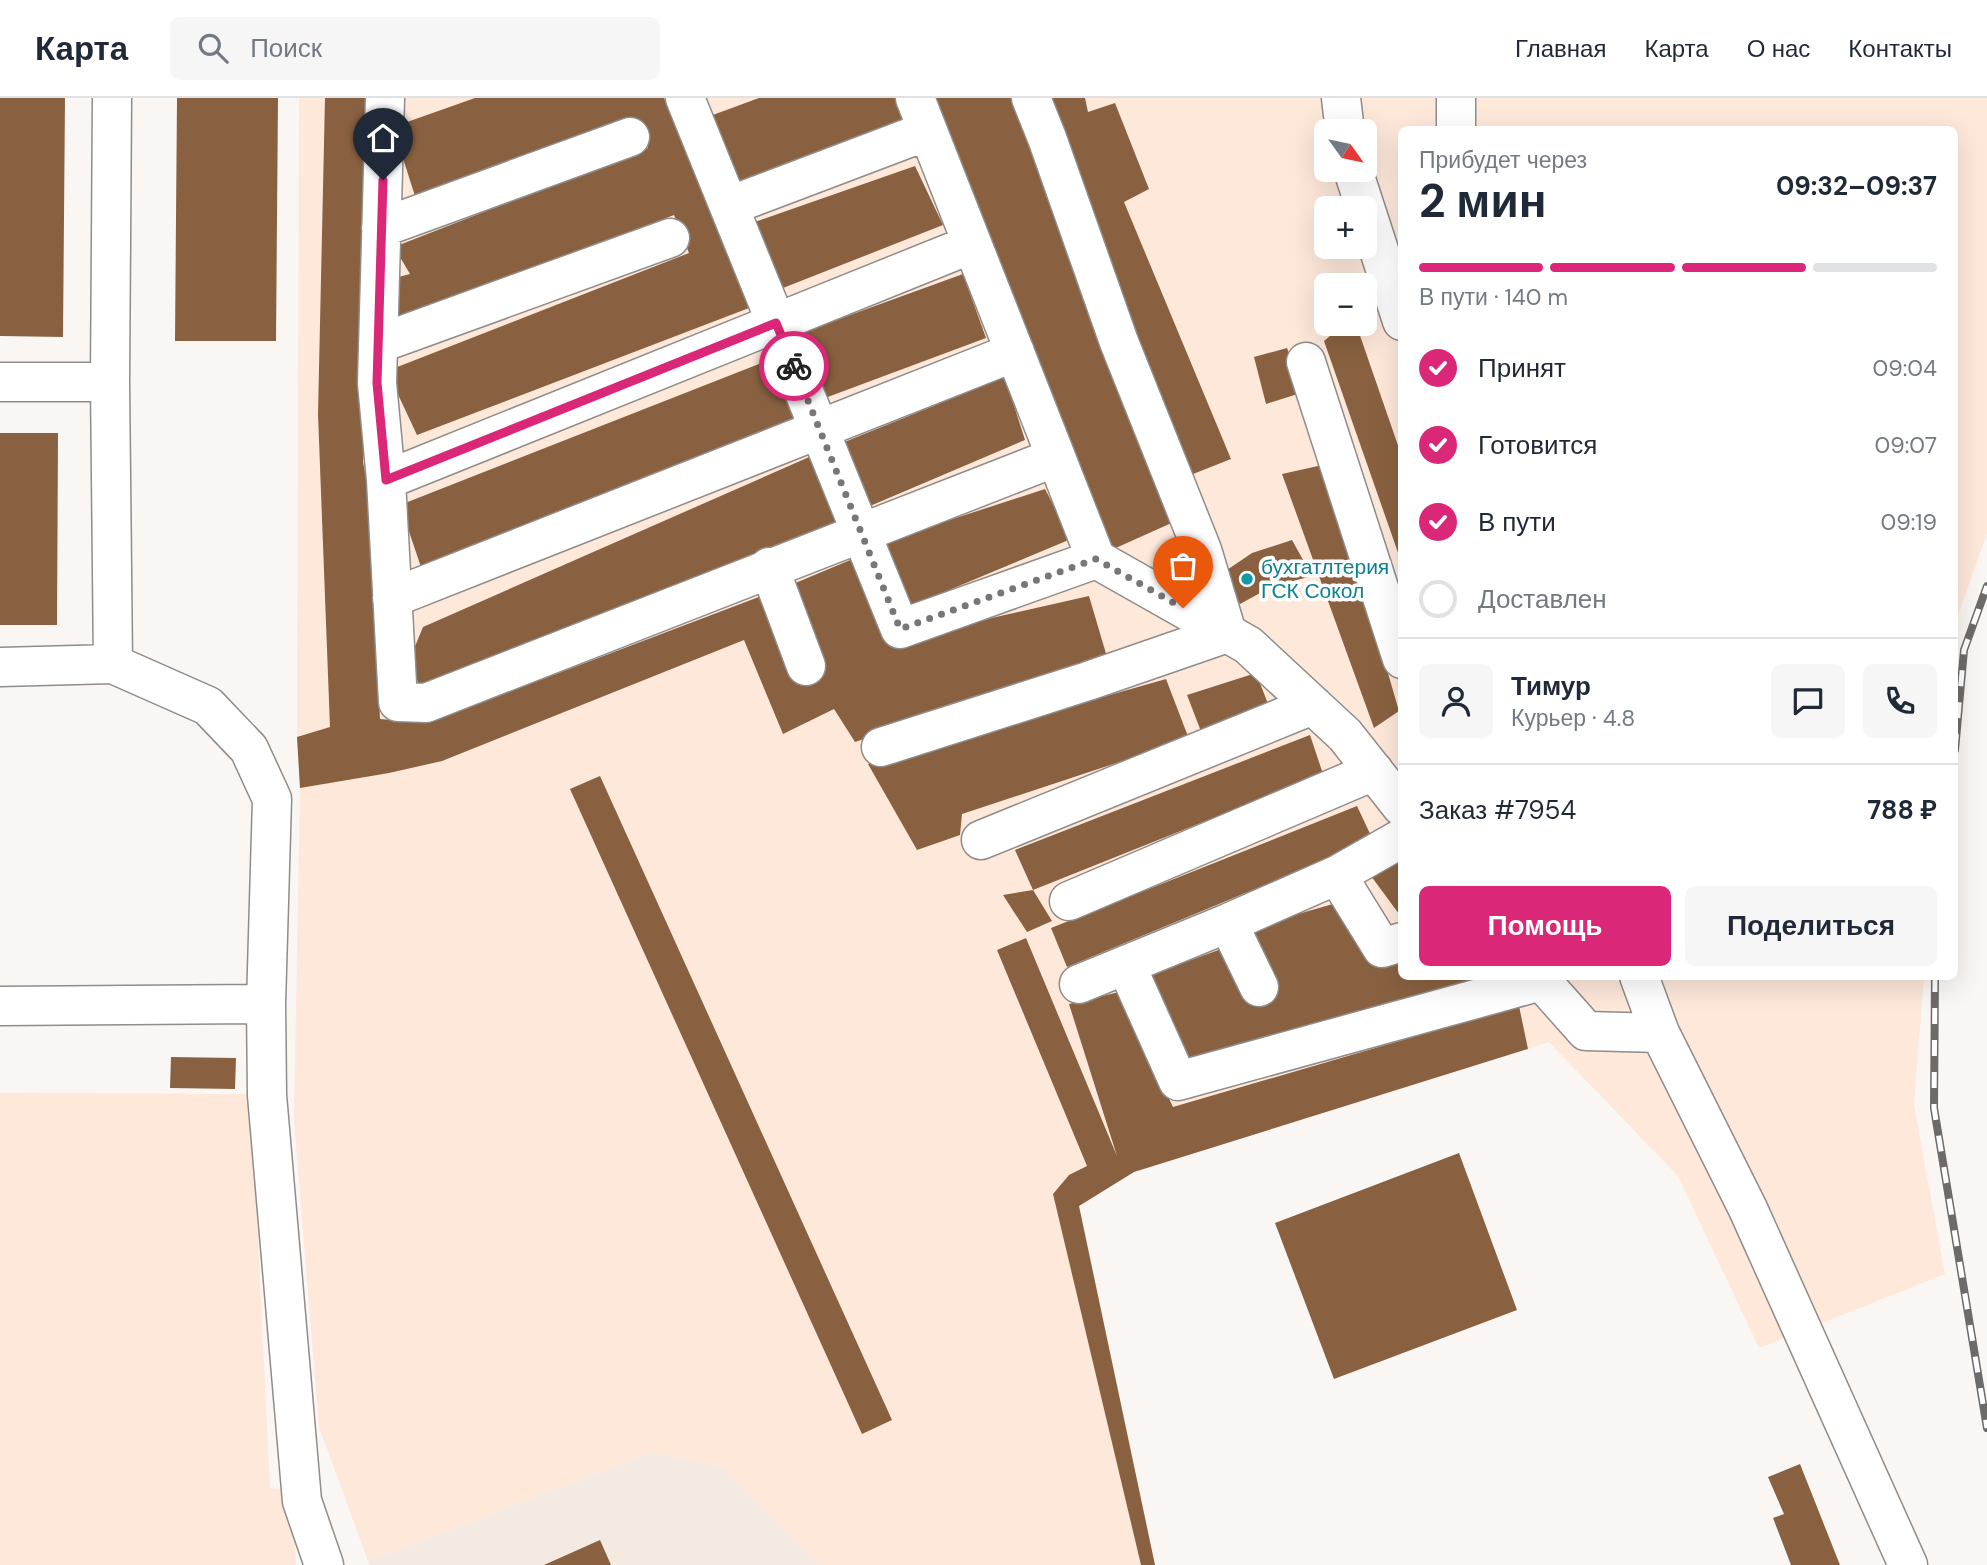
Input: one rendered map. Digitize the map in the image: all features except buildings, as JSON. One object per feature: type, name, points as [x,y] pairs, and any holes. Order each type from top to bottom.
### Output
[{"type":"street","points":[[112,98],[110,382],[113,664]]},
{"type":"street","points":[[1031,98],[1119,342],[1202,551],[1227,633]]},
{"type":"street","points":[[1341,98],[1344,119]]},
{"type":"street","points":[[1456,98],[1456,126]]},
{"type":"street","points":[[694,100],[729,206],[900,629],[1096,559]]},
{"type":"street","points":[[394,101],[381,228],[377,383],[386,480],[398,702],[426,703],[860,531],[1056,457]]},
{"type":"street","points":[[729,206],[921,115],[1096,559],[1248,645],[1345,735],[1398,802]]},
{"type":"street","points":[[381,228],[630,137]]},
{"type":"street","points":[[1357,182],[1398,309]]},
{"type":"street","points":[[378,344],[670,238]]},
{"type":"street","points":[[386,480],[972,244]]},
{"type":"street","points":[[392,598],[1015,352]]},
{"type":"street","points":[[1306,362],[1398,647]]},
{"type":"street","points":[[0,382],[110,382]]},
{"type":"street","points":[[769,567],[806,666]]},
{"type":"street","points":[[881,747],[1227,633]]},
{"type":"street","points":[[0,667],[113,664],[208,706],[249,749],[272,799],[266,1004],[267,1095],[302,1501],[324,1565]]},
{"type":"street","points":[[981,840],[1313,705]]},
{"type":"street","points":[[1069,901],[1374,771]]},
{"type":"street","points":[[1079,984],[1337,875],[1398,840]]},
{"type":"street","points":[[1337,875],[1382,948],[1398,943]]},
{"type":"street","points":[[1228,923],[1259,987]]},
{"type":"street","points":[[1126,965],[1178,1081],[1535,980]]},
{"type":"street","points":[[1540,980],[1586,1031],[1660,1033]]},
{"type":"street","points":[[1640,980],[1660,1033],[1748,1209],[1908,1565]]},
{"type":"street","points":[[0,1006],[266,1004]]},
{"type":"shaded area","points":[[299,98],[1987,98],[1987,534],[1958,615],[1958,126],[1398,126],[1398,980],[1924,980],[1914,1105],[1945,1274],[1759,1348],[1678,1176],[1549,1042],[1134,1172],[1079,1206],[1155,1565],[822,1565],[724,1467],[652,1452],[368,1561],[319,1427],[294,1121],[300,788],[297,737]]},
{"type":"shaded area","points":[[0,1093],[251,1094],[270,1488],[292,1490],[296,1565],[0,1565]]},
{"type":"shaded area","points":[[652,1452],[724,1467],[822,1565],[370,1565],[368,1561]]},
{"type":"railway","points":[[1958,717],[1964,650],[1987,586]]},
{"type":"railway","points":[[1935,980],[1934,1108],[1987,1428]]},
{"type":"way so far","points":[[794,366],[900,629],[1096,559],[1183,608]]},
{"type":"place","name":"бухгатлтерия ГСК Сокол","points":[[1247,579]]},
{"type":"route","points":[[383,180],[377,383],[386,480],[776,323],[794,366]]}]
